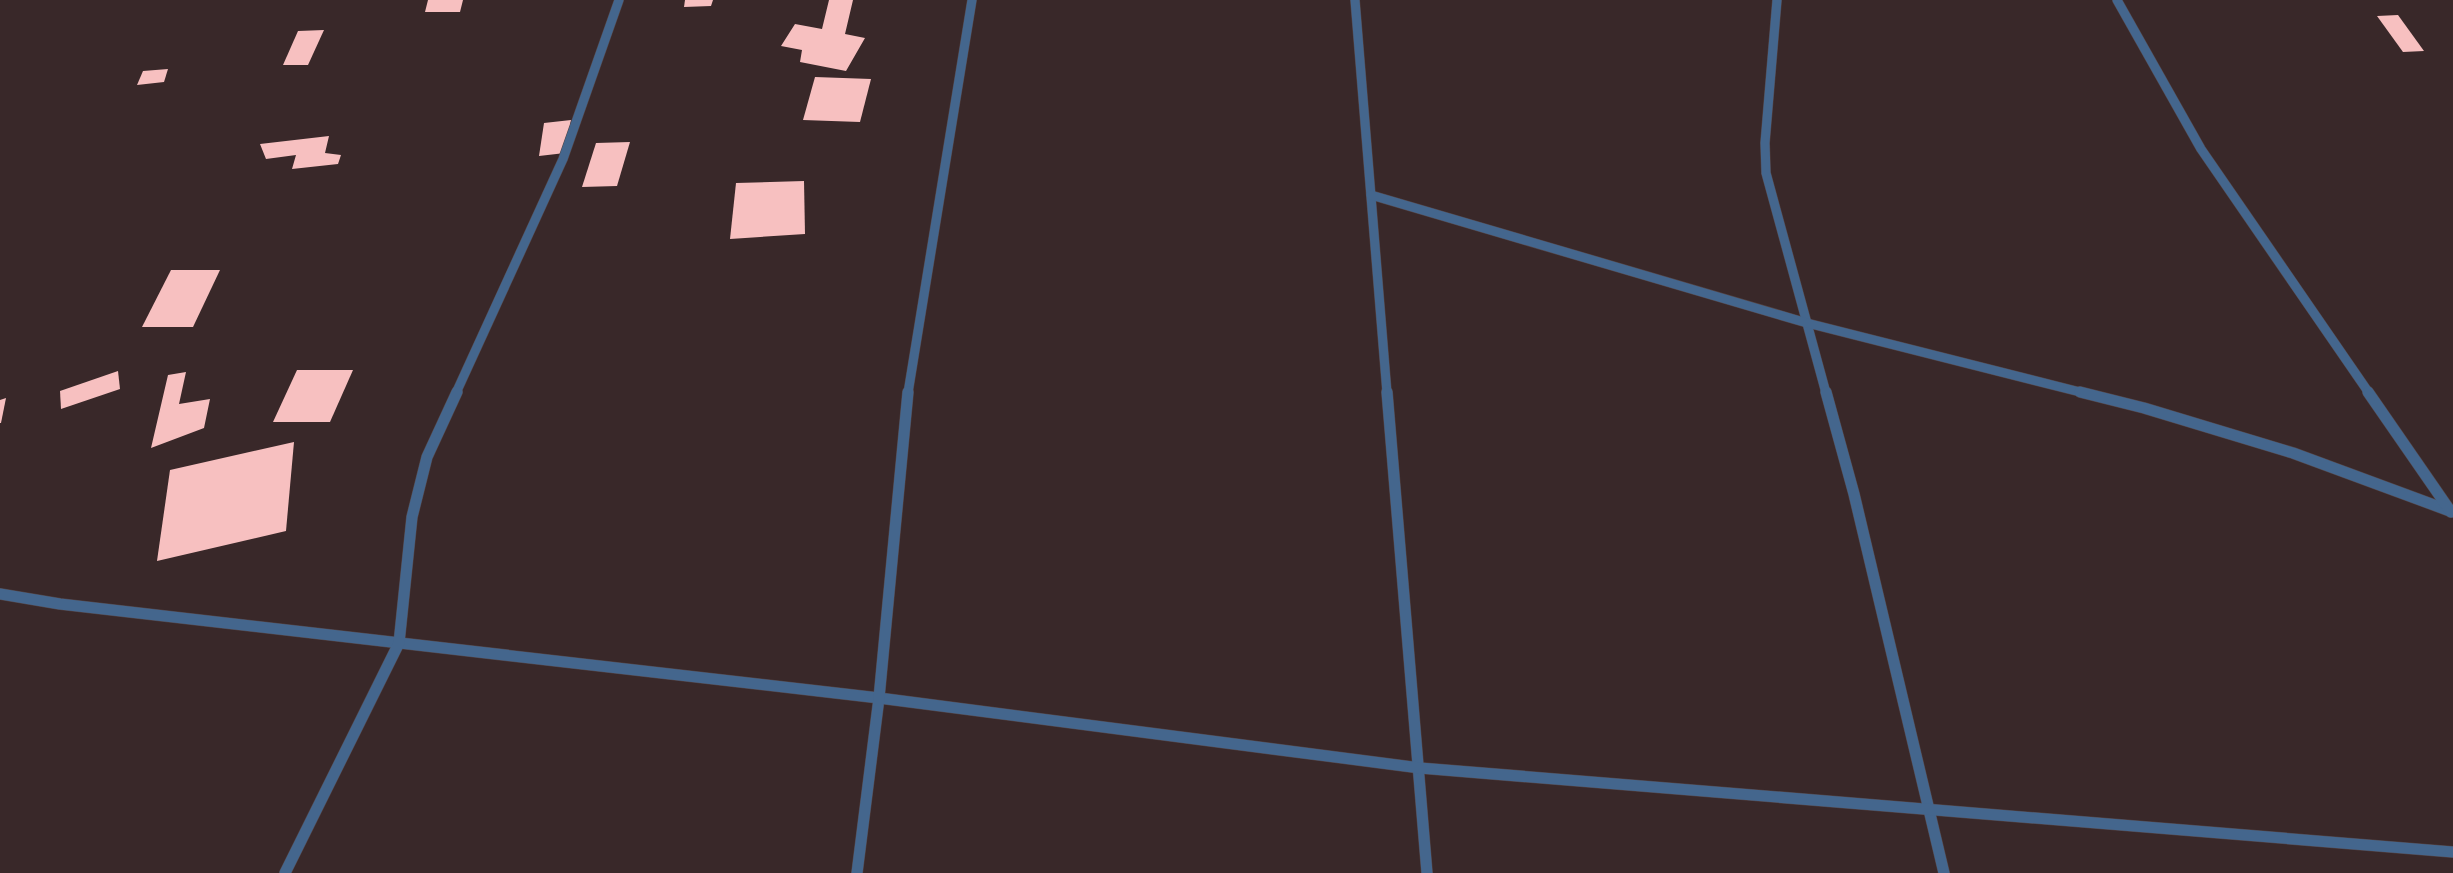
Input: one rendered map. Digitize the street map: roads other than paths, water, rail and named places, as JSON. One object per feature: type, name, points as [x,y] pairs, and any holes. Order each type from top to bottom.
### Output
[{"type":"street","points":[[285,873],[399,643],[412,517],[427,457],[563,159],[619,0]]},
{"type":"street","points":[[857,873],[879,698],[910,375],[972,0]]},
{"type":"street","points":[[1355,0],[1420,768],[1427,873]]},
{"type":"street","points":[[1777,0],[1765,143],[1766,173],[1854,494],[1928,811],[1944,873]]},
{"type":"street","points":[[2117,0],[2201,149],[2452,513]]},
{"type":"street","points":[[1371,195],[1807,323],[2144,408],[2293,453],[2452,513]]},
{"type":"street","points":[[0,594],[60,604],[879,698],[1420,768],[1928,811],[2453,852]]}]
